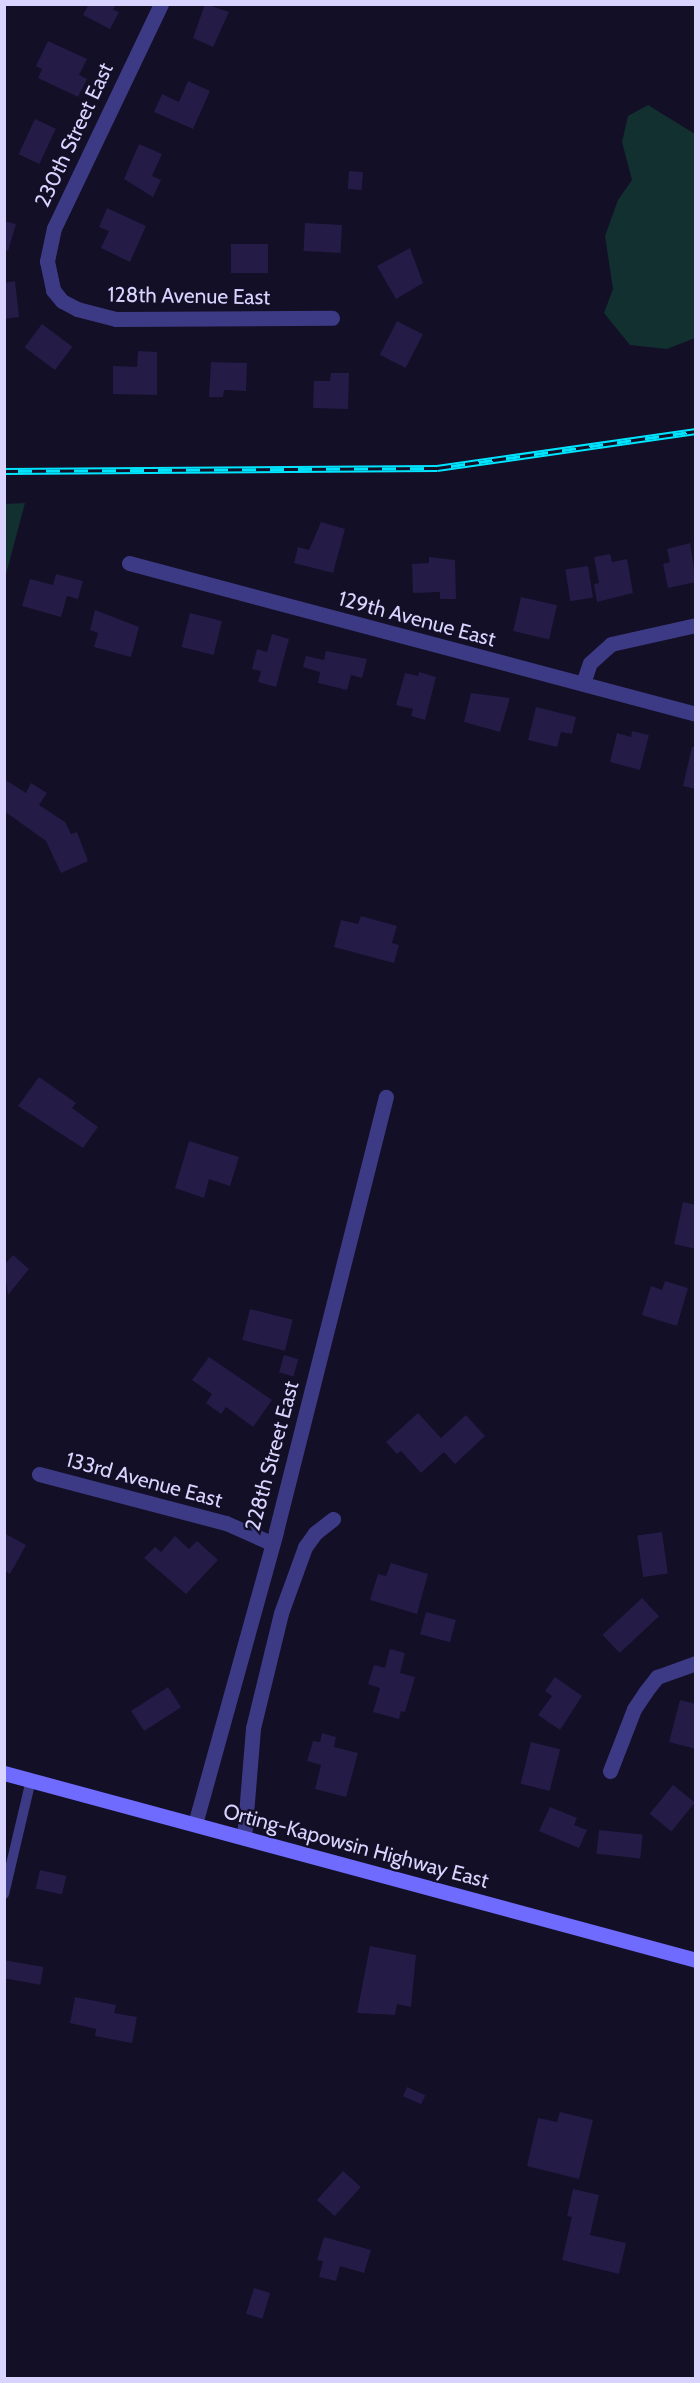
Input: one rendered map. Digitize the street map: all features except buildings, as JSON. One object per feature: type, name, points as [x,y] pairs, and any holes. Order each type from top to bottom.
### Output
[{"type":"main road","name":"Orting-Kapowsin Highway East","points":[[4,1773],[696,1960]]},
{"type":"street","name":"230th Street East","points":[[53,290],[47,261],[54,228],[161,4]]},
{"type":"street","name":"128th Avenue East","points":[[53,290],[62,301],[77,309],[116,319],[332,318]]},
{"type":"street","name":"129th Avenue East","points":[[129,562],[696,714]]},
{"type":"street","points":[[583,683],[590,663],[611,644],[696,625]]},
{"type":"street","name":"228th Street East","points":[[195,1824],[271,1543],[386,1097]]},
{"type":"street","name":"133rd Avenue East","points":[[39,1474],[226,1523],[271,1543]]},
{"type":"street","points":[[244,1838],[253,1728],[281,1613],[305,1547],[333,1519]]},
{"type":"street","points":[[610,1771],[634,1709],[657,1677],[696,1663]]},
{"type":"lane","points":[[4,1894],[31,1780]]},
{"type":"green space","points":[[648,105],[695,134],[695,338],[667,349],[630,345],[604,313],[613,289],[605,236],[618,200],[632,180],[622,142],[628,116]]},
{"type":"green space","points":[[25,503],[5,578],[5,504]]},
{"type":"railway","points":[[4,471],[437,468],[696,431]]}]
